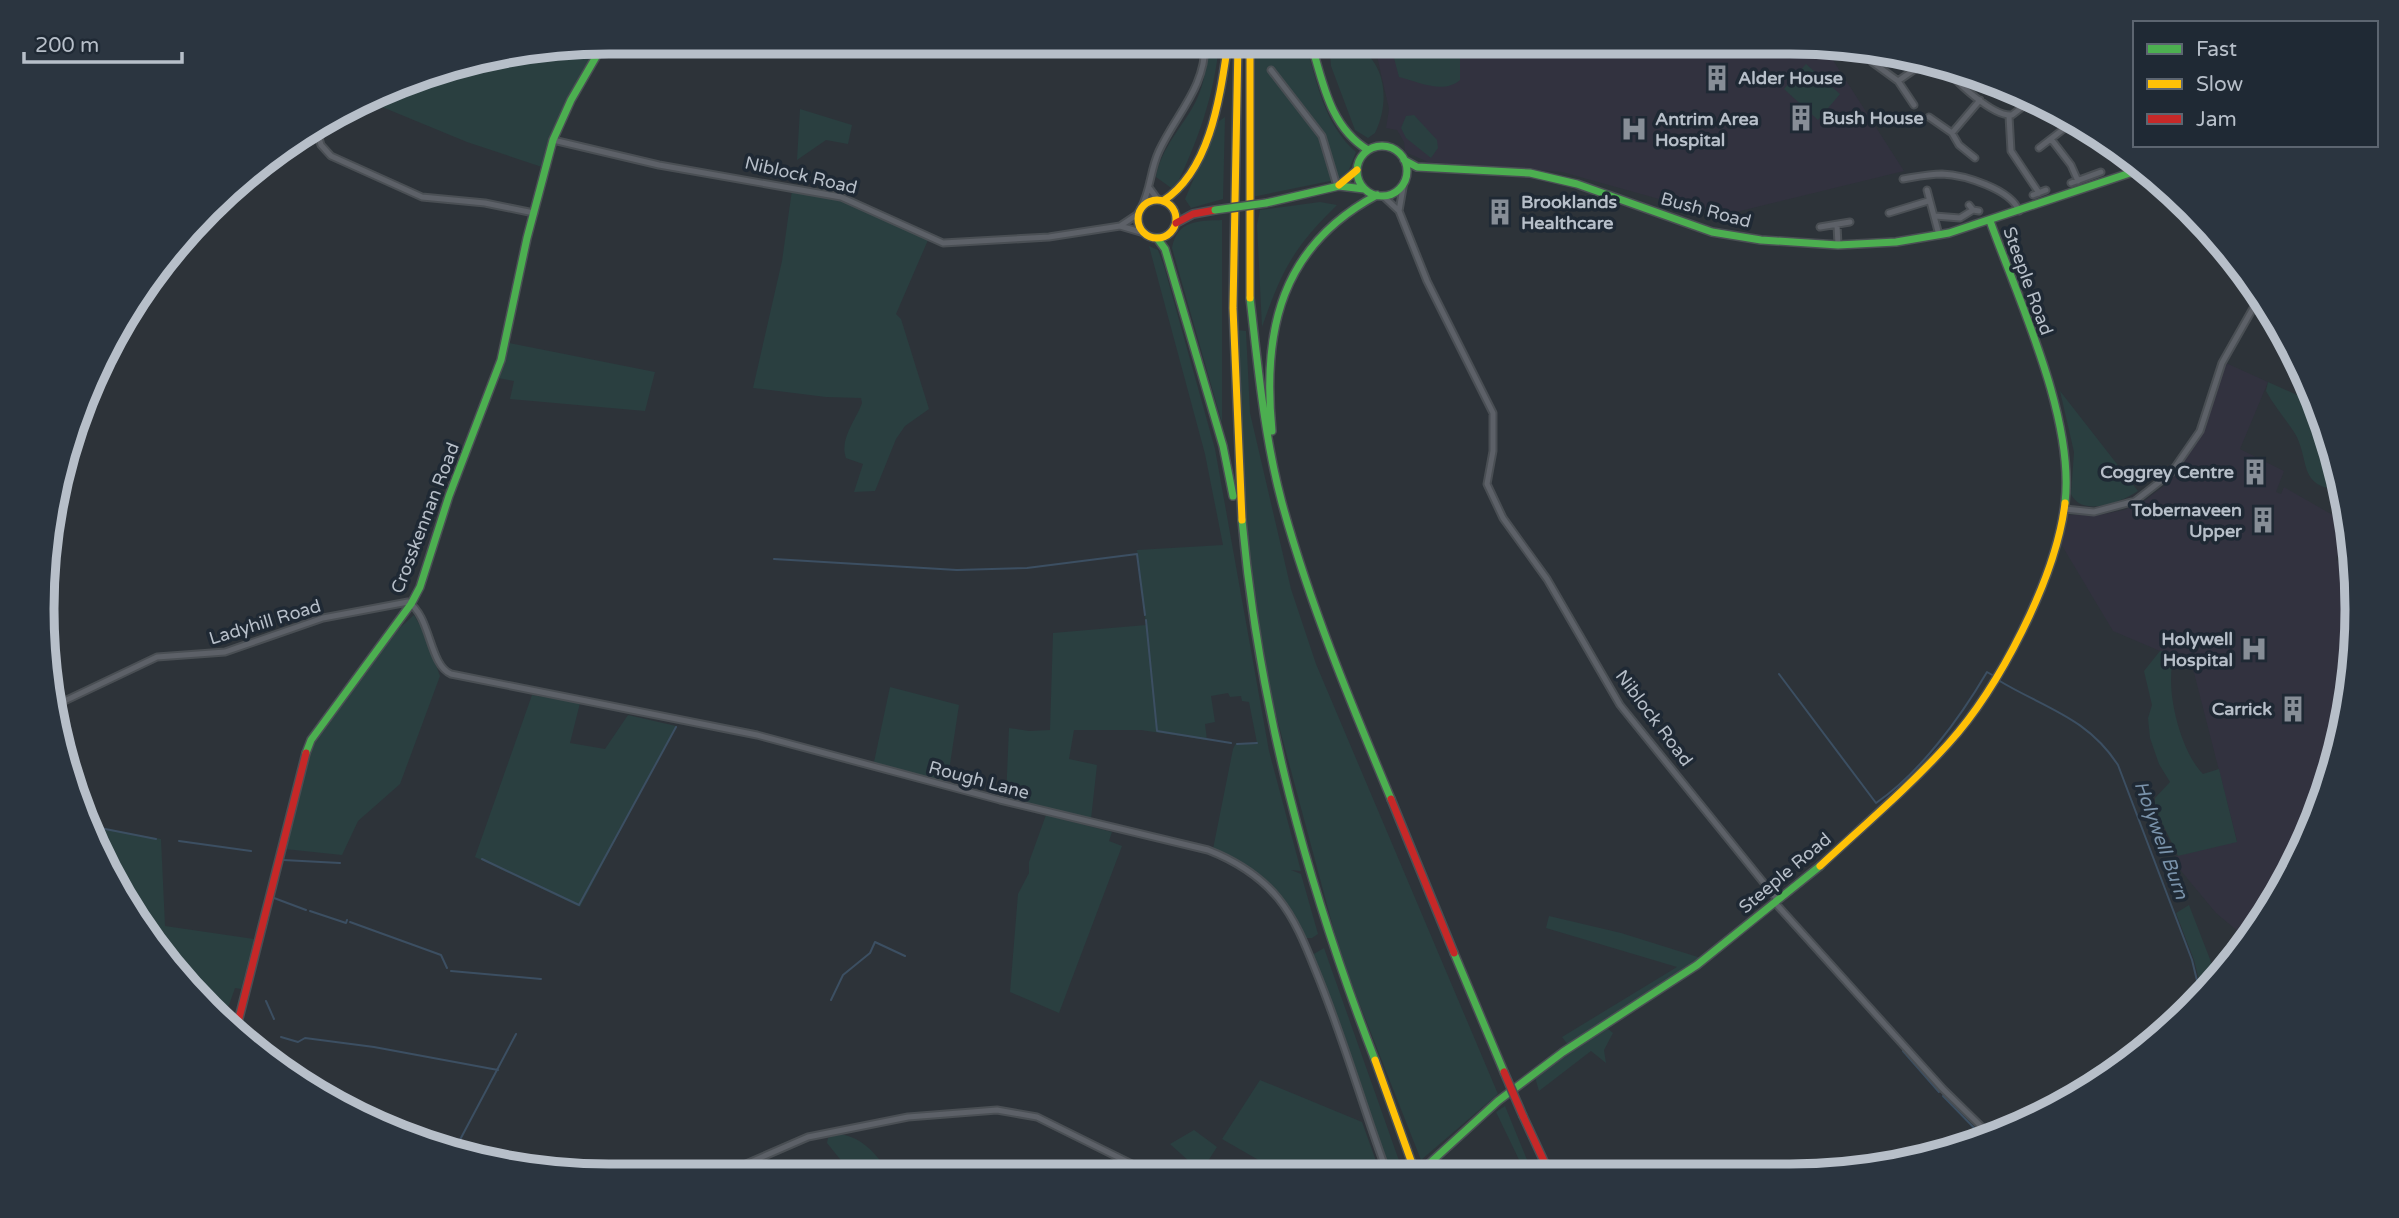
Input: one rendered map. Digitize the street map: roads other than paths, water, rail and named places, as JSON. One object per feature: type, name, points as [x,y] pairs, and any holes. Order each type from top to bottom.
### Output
[{"type":"main road","name":"Crosskennan Road","points":[[238,1021],[311,740],[411,604],[420,587],[449,496],[501,360],[553,140],[571,100],[597,54]]},
{"type":"main road","points":[[1226,54],[1219,97],[1197,159],[1177,194],[1140,211],[1138,225],[1144,233],[1157,238],[1165,249],[1223,446],[1266,703],[1308,872],[1343,977],[1414,1164]]},
{"type":"main road","points":[[1238,54],[1232,355],[1243,553]]},
{"type":"main road","points":[[1250,54],[1249,292],[1262,402],[1282,502],[1322,631],[1504,1072],[1545,1164]]},
{"type":"main road","points":[[1315,54],[1342,129],[1353,142],[1368,150]]},
{"type":"main road","points":[[1338,186],[1357,170],[1362,155],[1368,150],[1385,146],[1399,153],[1404,160],[1405,178]]},
{"type":"main road","name":"Bush Road","points":[[1404,160],[1417,167],[1530,173],[1577,184],[1712,232],[1761,240],[1838,244],[1939,235],[1990,221]]},
{"type":"main road","points":[[1282,502],[1268,371],[1270,344],[1278,308],[1293,275],[1317,240],[1353,208],[1394,193],[1417,167]]},
{"type":"main road","points":[[1357,170],[1365,189]]},
{"type":"main road","name":"Steeple Road","points":[[1427,1164],[1498,1101],[1563,1052],[1697,965],[1776,902],[1839,848],[1933,760],[1964,725],[1994,678],[2046,582],[2065,509],[2066,453],[2058,417],[1990,221],[2130,173]]},
{"type":"main road","points":[[1157,238],[1169,234],[1176,223],[1193,214],[1266,203],[1338,186],[1365,189],[1380,196]]},
{"type":"main road","points":[[1161,200],[1173,208],[1193,214]]},
{"type":"main road","points":[[1173,208],[1176,223]]},
{"type":"street","points":[[1140,211],[1150,189],[1160,149],[1192,98],[1201,76],[1204,54]]},
{"type":"street","points":[[1872,62],[1898,81],[1914,105]]},
{"type":"street","points":[[1898,81],[1913,68]]},
{"type":"street","points":[[1271,70],[1321,136],[1338,186]]},
{"type":"street","points":[[1959,81],[1994,111],[2009,116]]},
{"type":"street","points":[[1952,133],[1980,100]]},
{"type":"street","points":[[2009,116],[2023,106]]},
{"type":"street","points":[[2009,116],[2011,151],[2036,194],[2046,190]]},
{"type":"street","points":[[1929,117],[1952,133],[1959,145],[1975,158]]},
{"type":"street","points":[[2039,148],[2065,128]]},
{"type":"street","points":[[319,137],[321,145],[331,156],[414,194],[534,213]]},
{"type":"street","points":[[2051,139],[2078,181]]},
{"type":"street","name":"Niblock Road","points":[[553,140],[659,165],[841,197],[943,243],[1024,240],[1120,226],[1144,233]]},
{"type":"street","points":[[2070,183],[2101,172]]},
{"type":"street","points":[[1903,178],[1955,176],[2000,192],[2016,203],[2018,211]]},
{"type":"street","points":[[1399,211],[1405,178]]},
{"type":"street","points":[[1150,189],[1161,200]]},
{"type":"street","points":[[1927,190],[1939,235]]},
{"type":"street","name":"Niblock Road","points":[[1380,196],[1399,211],[1427,281],[1493,413],[1493,451],[1487,484],[1503,518],[1547,579],[1620,705],[1776,902],[1981,1129]]},
{"type":"street","points":[[1889,214],[1928,201]]},
{"type":"street","points":[[1935,216],[1960,218],[1974,209]]},
{"type":"street","name":"Niblock Road","points":[[1120,226],[1140,211]]},
{"type":"street","points":[[1820,227],[1850,222]]},
{"type":"street","points":[[1836,225],[1838,244]]},
{"type":"street","points":[[2065,509],[2094,512],[2135,501],[2171,473],[2200,431],[2222,363],[2254,306]]},
{"type":"street","name":"Ladyhill Road","points":[[62,702],[157,657],[225,652],[323,618],[411,604]]},
{"type":"street","name":"Rough Lane","points":[[411,604],[427,630],[441,667],[451,674],[757,735],[1000,800],[1208,850],[1242,865],[1272,891],[1298,929],[1328,999],[1384,1164]]},
{"type":"street","points":[[747,1164],[808,1138],[908,1117],[997,1110],[1037,1117],[1132,1164]]},
{"type":"waterway","points":[[774,559],[957,570],[1027,568],[1137,554],[1145,615]]},
{"type":"waterway","points":[[1146,620],[1157,731],[1231,743]]},
{"type":"waterway","name":"Holywell Burn","points":[[1779,674],[1876,803],[1908,776],[1938,744],[1987,672],[1994,676]]},
{"type":"waterway","name":"Holywell Burn","points":[[1998,680],[2079,724],[2093,735],[2118,765],[2192,960],[2198,984]]},
{"type":"waterway","points":[[482,859],[579,905],[676,727]]},
{"type":"waterway","points":[[1237,744],[1257,743]]},
{"type":"waterway","points":[[99,828],[156,839]]},
{"type":"waterway","points":[[179,841],[251,851]]},
{"type":"waterway","points":[[283,860],[340,863]]},
{"type":"waterway","points":[[274,898],[306,910]]},
{"type":"waterway","points":[[310,911],[346,923],[347,920]]},
{"type":"waterway","points":[[350,922],[441,955],[447,968]]},
{"type":"waterway","points":[[831,1000],[843,975],[870,953],[875,942],[905,956]]},
{"type":"waterway","points":[[451,971],[541,979]]},
{"type":"waterway","points":[[266,1001],[274,1019]]},
{"type":"waterway","points":[[458,1143],[516,1034]]},
{"type":"waterway","points":[[281,1037],[298,1042],[305,1038],[374,1047],[498,1070]]},
{"type":"waterway","points":[[1903,1051],[1939,1092]]},
{"type":"waterway","points":[[1943,1096],[1977,1131]]},
{"type":"place","name":"Alder House","points":[[1717,78]]},
{"type":"place","name":"Bush House","points":[[1801,118]]},
{"type":"place","name":"Antrim Area Hospital","points":[[1634,129]]},
{"type":"place","name":"Brooklands Healthcare","points":[[1500,212]]},
{"type":"place","name":"Coggrey Centre","points":[[2255,472]]},
{"type":"place","name":"Tobernaveen Upper","points":[[2263,520]]},
{"type":"place","name":"Holywell Hospital","points":[[2254,649]]},
{"type":"place","name":"Carrick","points":[[2293,709]]}]
